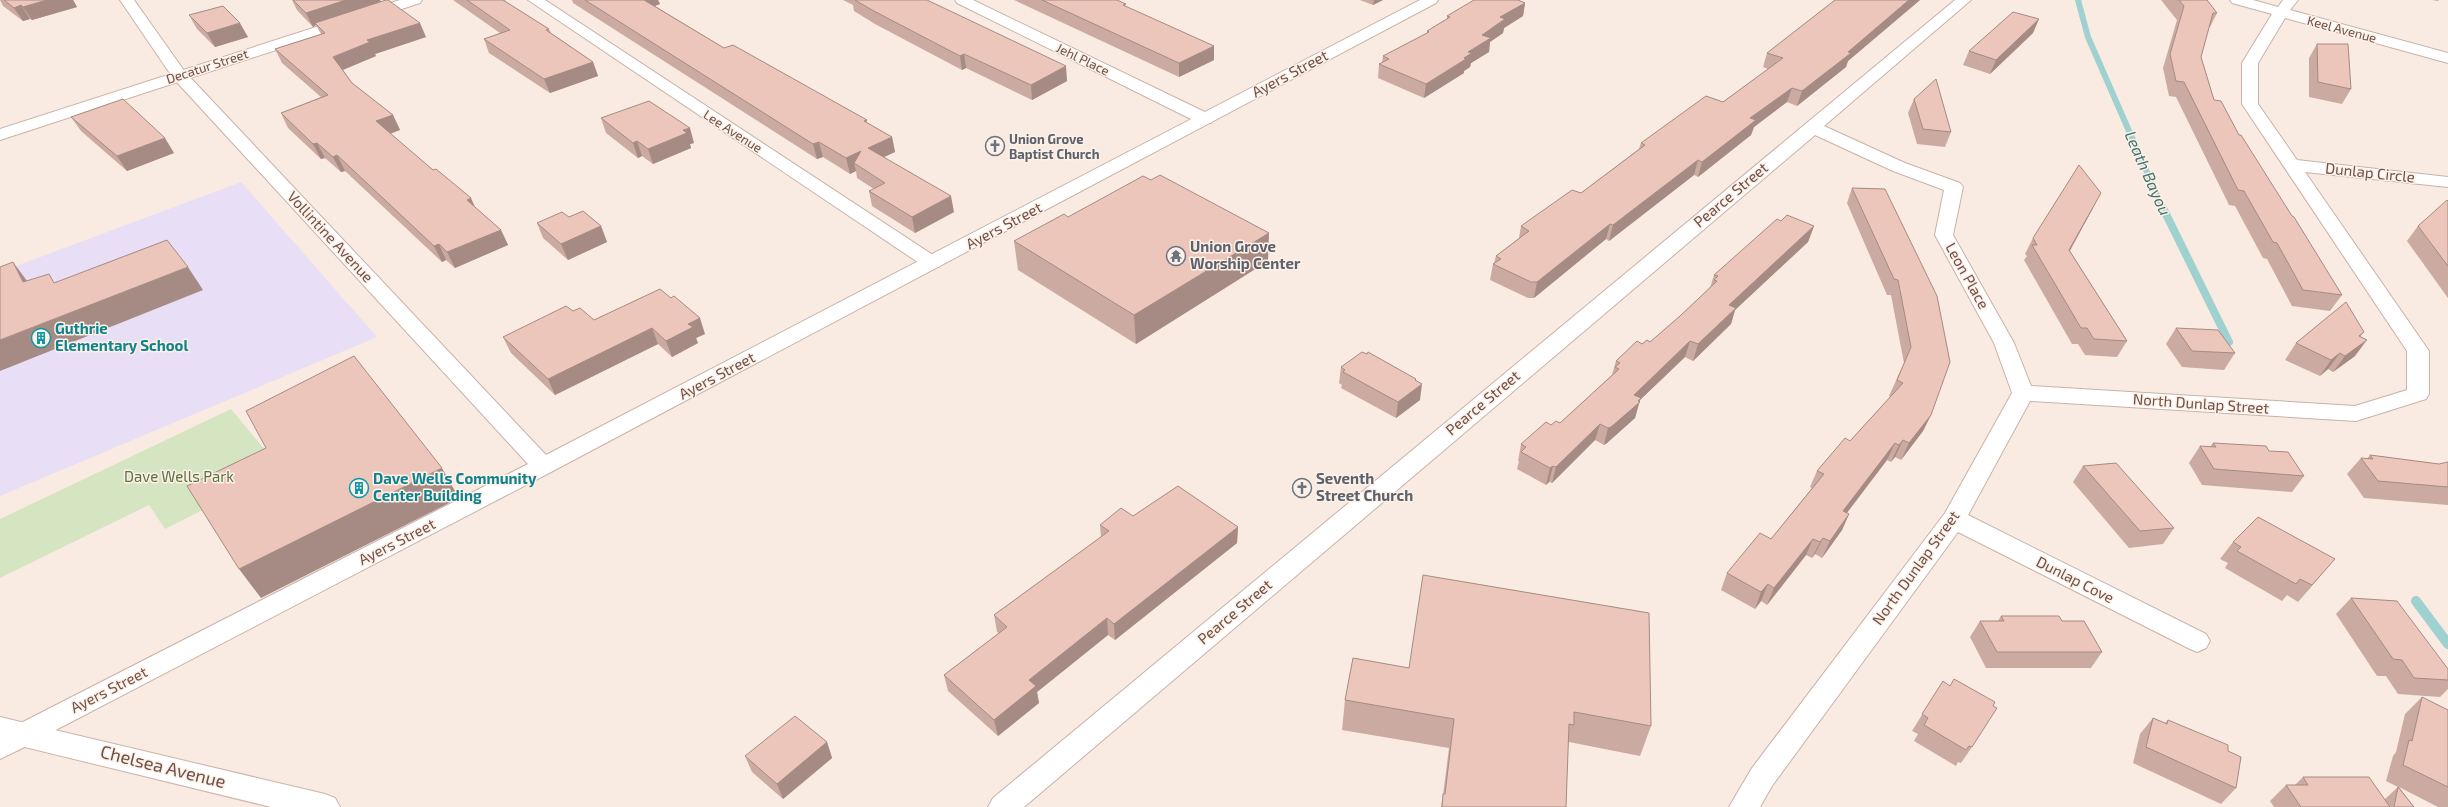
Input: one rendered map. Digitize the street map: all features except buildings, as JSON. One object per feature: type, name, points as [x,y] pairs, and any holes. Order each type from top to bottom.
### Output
[{"type":"street","name":"Vollintine Avenue","points":[[127,0],[180,75],[543,466]]},
{"type":"street","name":"Decatur Street","points":[[0,135],[180,75],[415,0]]},
{"type":"street","name":"Lee Avenue","points":[[535,0],[932,263]]},
{"type":"street","name":"Jehl Place","points":[[962,0],[1204,119]]},
{"type":"street","name":"Ayers Street","points":[[0,747],[12,731],[543,466],[1431,0]]},
{"type":"street","name":"Pearce Street","points":[[1003,807],[1964,0]]},
{"type":"street","name":"Keel Avenue","points":[[2237,0],[2286,6],[2448,58]]},
{"type":"street","name":"North Dunlap Street","points":[[1744,807],[1766,771],[1954,519],[2023,393],[2356,414],[2418,394],[2418,351],[2250,104],[2250,63],[2286,6]]},
{"type":"street","name":"Leon Place","points":[[1812,127],[1899,167],[1954,186],[1944,235],[2004,343],[2023,393]]},
{"type":"street","name":"Dunlap Circle","points":[[2291,165],[2448,182]]},
{"type":"street","name":"Dunlap Cove","points":[[1954,519],[2197,641]]},
{"type":"street","name":"Chelsea Avenue","points":[[12,731],[325,807]]},
{"type":"shaded area","points":[[241,182],[377,337],[0,496],[0,272]]},
{"type":"green space","name":"Dave Wells Park","points":[[231,409],[282,470],[165,529],[149,505],[0,578],[0,519]]},
{"type":"waterway","name":"Leath Bayou","points":[[2078,0],[2088,37],[2163,209]]},
{"type":"waterway","name":"Leath Bayou","points":[[2163,208],[2229,342]]},
{"type":"waterway","name":"Leath Bayou","points":[[2416,601],[2448,644]]},
{"type":"place","name":"Union Grove Baptist Church","points":[[995,146]]},
{"type":"place","name":"Union Grove Worship Center","points":[[1176,256]]},
{"type":"place","name":"Guthrie Elementary School","points":[[41,338]]},
{"type":"place","name":"Dave Wells Community Center Building","points":[[359,488]]},
{"type":"place","name":"Seventh Street Church","points":[[1302,488]]}]
